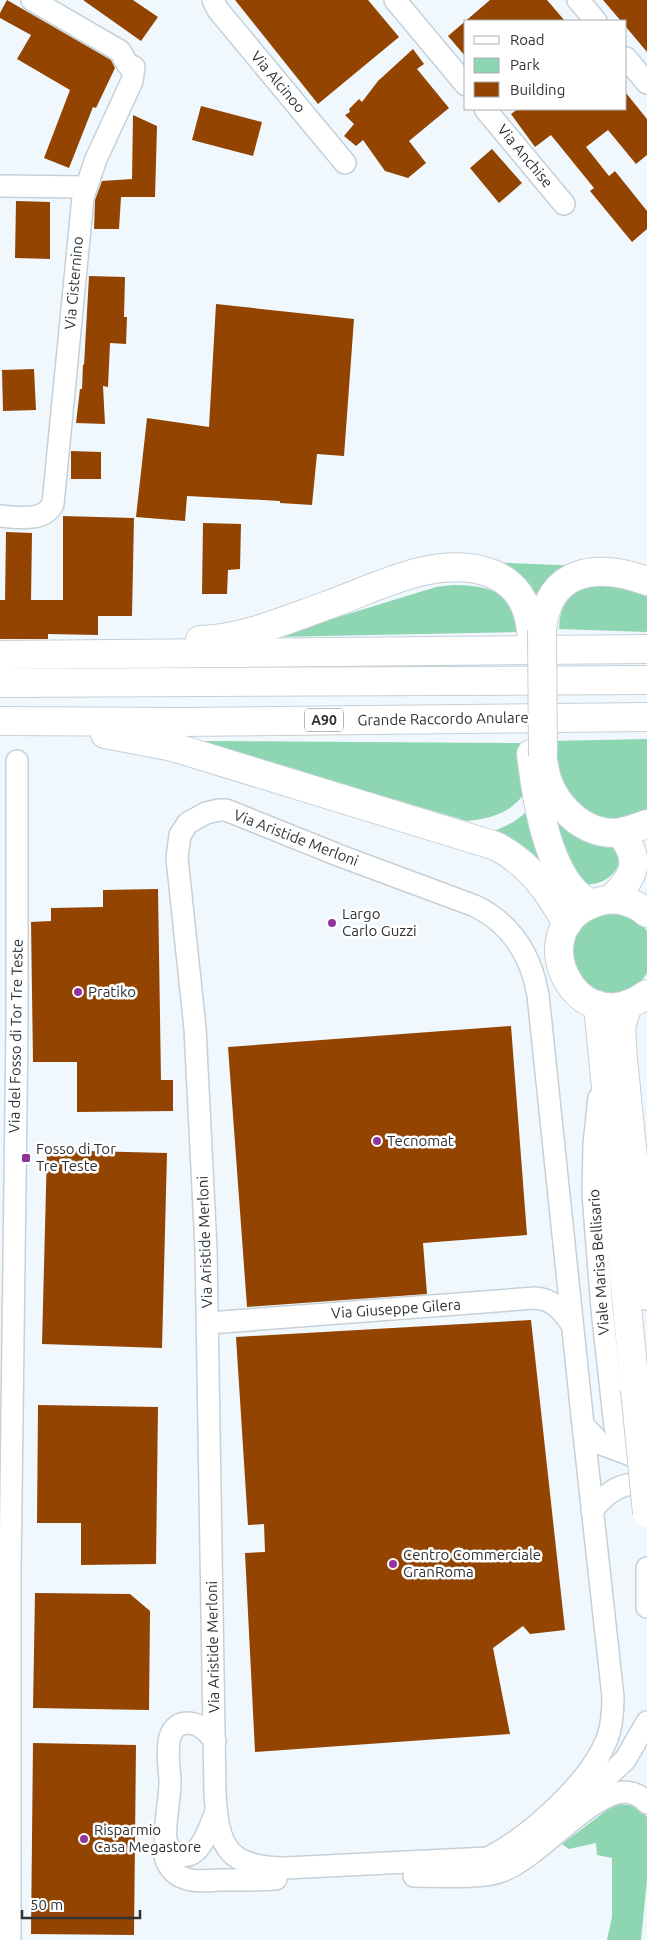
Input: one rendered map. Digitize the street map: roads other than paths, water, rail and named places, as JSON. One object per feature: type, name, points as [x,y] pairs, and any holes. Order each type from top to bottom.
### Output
[{"type":"main road","points":[[77,654],[140,641],[208,640],[242,633],[286,620],[417,572],[454,567],[482,570],[495,574],[519,593],[536,631],[537,755],[540,808],[553,854],[570,886],[580,897],[601,902],[626,902],[636,905],[647,913]]},
{"type":"main road","points":[[536,631],[552,595],[572,578],[588,573],[602,572],[621,574],[647,581]]},
{"type":"main road","points":[[0,654],[647,649]]},
{"type":"main road","points":[[0,683],[647,680]]},
{"type":"main road","name":"Grande Raccordo Anulare","points":[[0,721],[180,722],[647,717]]},
{"type":"main road","points":[[38,720],[173,747],[483,841],[510,854],[530,870],[550,893],[567,924]]},
{"type":"main road","points":[[537,755],[548,781],[565,810],[580,822],[595,829],[608,832],[620,832],[647,824]]},
{"type":"main road","name":"Viale Marisa Bellisario","points":[[620,832],[630,847],[633,866],[630,878],[625,886],[601,902],[577,912],[567,924],[559,949],[563,974],[575,992],[598,1004],[614,1007],[638,999]]},
{"type":"main road","name":"Viale Marisa Bellisario","points":[[638,999],[621,1027],[613,1056],[607,1109],[647,1513]]},
{"type":"main road","name":"Viale Marisa Bellisario","points":[[598,1004],[613,1056],[647,1296]]},
{"type":"street","name":"Via Cisternino","points":[[0,516],[30,517],[47,513],[53,504],[80,217],[85,187],[132,81],[134,67],[128,65],[123,55],[116,48],[32,0]]},
{"type":"street","name":"Via Alcinoo","points":[[213,0],[218,10],[345,163]]},
{"type":"street","points":[[395,0],[464,83]]},
{"type":"street","points":[[578,0],[595,20]]},
{"type":"street","points":[[627,59],[647,83]]},
{"type":"street","name":"Via Anchise","points":[[486,110],[564,204]]},
{"type":"street","points":[[0,186],[85,187]]},
{"type":"street","name":"Via del Fosso di Tor Tre Teste","points":[[10,1940],[5,1575],[9,1026],[17,761]]},
{"type":"street","name":"Via Aristide Merloni","points":[[219,810],[240,815],[338,855],[468,903],[496,918],[520,943],[529,960],[538,995],[612,1690],[612,1717],[608,1738],[593,1764],[551,1811],[516,1841],[488,1858],[286,1868],[256,1866],[241,1861],[229,1849],[220,1834],[216,1811],[209,1323],[195,1035],[177,850],[180,835],[188,823],[206,812],[219,810]]},
{"type":"street","name":"Viale Marisa Bellisario","points":[[613,1056],[647,1172]]},
{"type":"street","name":"Viale Marisa Bellisario","points":[[613,1056],[594,1144],[594,1217],[613,1419],[618,1441],[637,1456]]},
{"type":"street","name":"Via Giuseppe Gilera","points":[[209,1323],[536,1298],[548,1300],[555,1304],[572,1325]]},
{"type":"street","points":[[583,1425],[601,1444],[637,1456]]},
{"type":"street","points":[[592,1510],[606,1495],[620,1486],[647,1482]]},
{"type":"street","points":[[647,1568],[647,1607]]},
{"type":"street","points":[[488,1858],[510,1853],[524,1846],[580,1802],[625,1760],[647,1722]]},
{"type":"street","points":[[215,1741],[204,1728],[189,1723],[178,1726],[170,1736],[168,1752],[170,1782],[164,1855],[169,1866],[181,1877],[194,1881],[486,1875],[498,1873],[520,1863],[589,1808],[607,1797],[628,1792],[640,1796],[647,1803]]},
{"type":"street","points":[[166,1840],[171,1849],[178,1854],[183,1856],[192,1854],[207,1834],[216,1811]]},
{"type":"place","name":"Largo Carlo Guzzi","points":[[332,923]]},
{"type":"place","name":"Pratiko","points":[[78,992]]},
{"type":"place","name":"Tecnomat","points":[[377,1141]]},
{"type":"place","name":"Fosso di Tor Tre Teste","points":[[26,1158]]},
{"type":"place","name":"Centro Commerciale GranRoma","points":[[393,1564]]},
{"type":"place","name":"Risparmio Casa Megastore","points":[[84,1839]]}]
